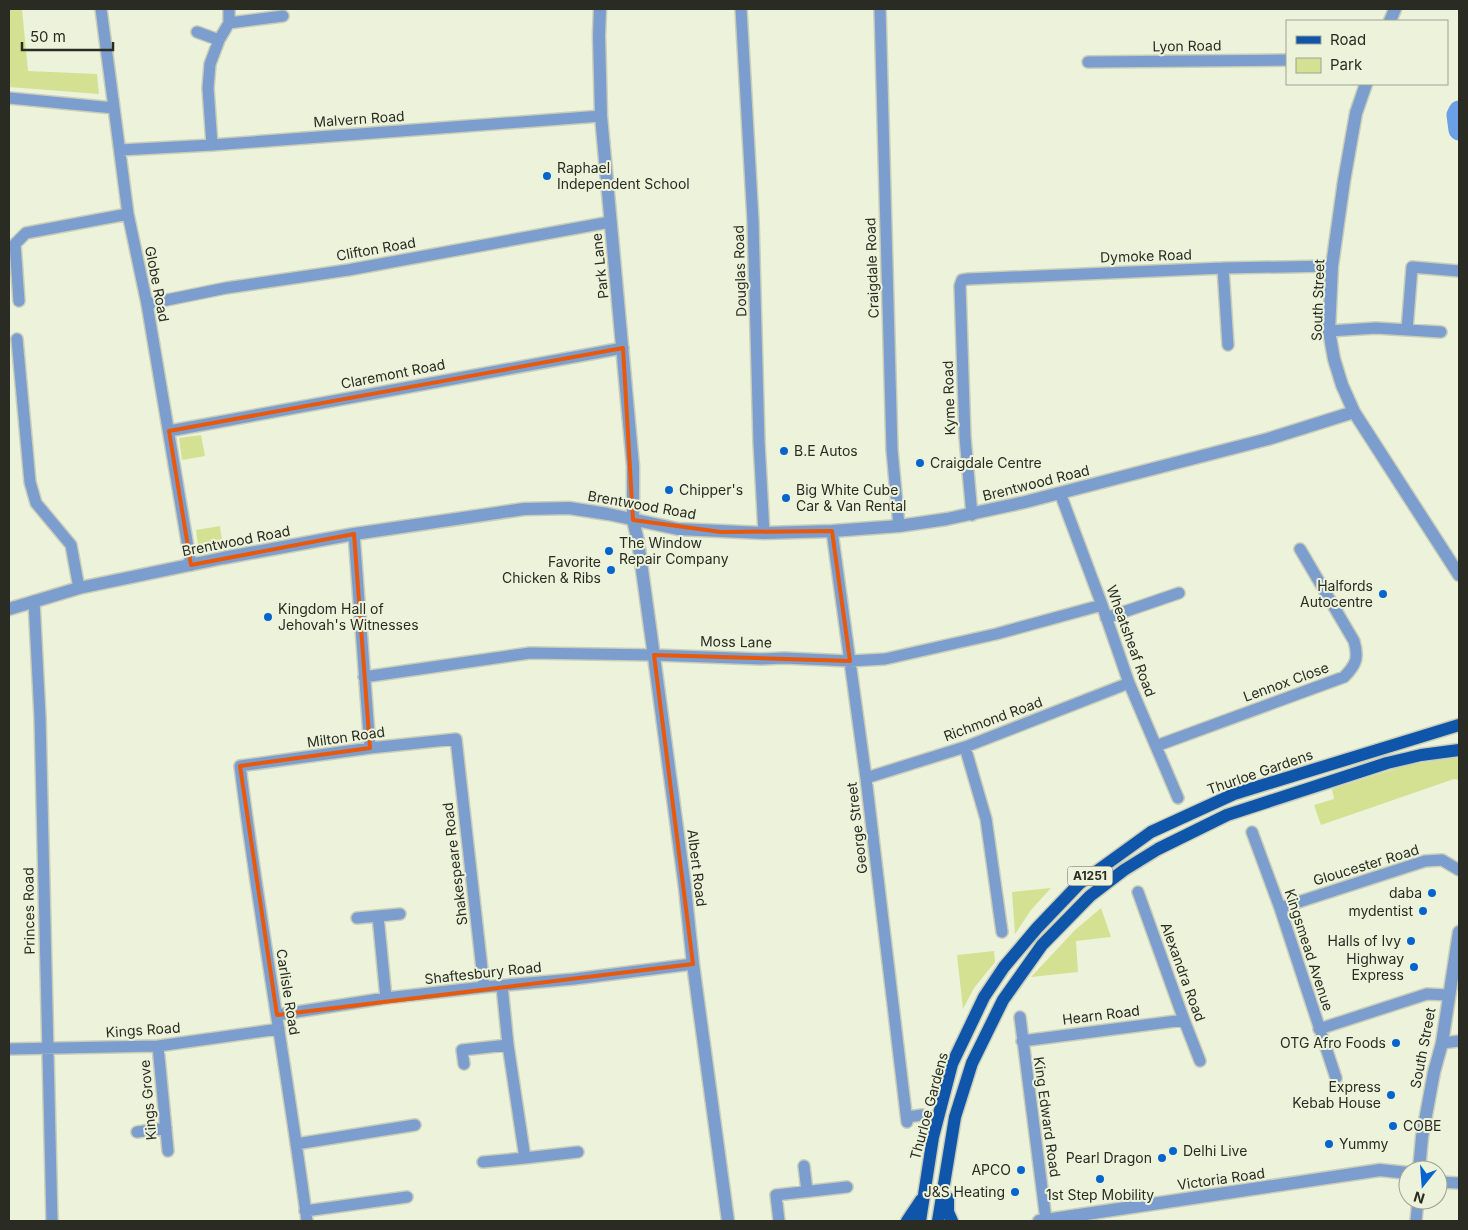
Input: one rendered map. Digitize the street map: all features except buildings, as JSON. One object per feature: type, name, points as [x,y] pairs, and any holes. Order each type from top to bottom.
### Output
[{"type":"main road","name":"Thurloe Gardens","points":[[920,1221],[933,1137],[952,1064],[984,998],[1004,966],[1079,884],[1152,832],[1234,794],[1459,725]]},
{"type":"main road","name":"Thurloe Gardens","points":[[938,1221],[955,1117],[972,1063],[1003,1000],[1042,945],[1090,896],[1124,870],[1158,849],[1227,816],[1387,763],[1421,754],[1459,750]]},
{"type":"main road","name":"A1251","points":[[948,1163],[948,1212],[952,1221]]},
{"type":"main road","name":"A1251","points":[[907,1221],[923,1198]]},
{"type":"street","name":"Globe Road","points":[[100,9],[128,214],[147,304],[191,565]]},
{"type":"street","points":[[212,145],[208,88],[210,64],[219,40],[229,24],[229,9]]},
{"type":"street","name":"Park Lane","points":[[600,9],[601,116],[633,466],[633,520]]},
{"type":"street","name":"Douglas Road","points":[[741,9],[753,221],[759,442],[764,533]]},
{"type":"street","name":"Craigdale Road","points":[[880,9],[892,450],[899,526]]},
{"type":"street","points":[[229,24],[283,16]]},
{"type":"street","points":[[197,32],[219,40]]},
{"type":"street","name":"Lyon Road","points":[[1088,62],[1286,60]]},
{"type":"street","name":"South Street","points":[[1366,85],[1356,113],[1332,266],[1329,331],[1334,359],[1342,385],[1354,412],[1459,575]]},
{"type":"street","points":[[9,98],[114,108]]},
{"type":"street","name":"Malvern Road","points":[[120,150],[601,116]]},
{"type":"street","points":[[19,301],[15,244],[26,232],[128,214]]},
{"type":"street","name":"Clifton Road","points":[[147,304],[226,288],[348,270],[610,222]]},
{"type":"street","name":"Dymoke Road","points":[[962,280],[1223,268],[1332,266]]},
{"type":"street","points":[[1406,330],[1412,267],[1459,271]]},
{"type":"street","points":[[1223,268],[1228,346]]},
{"type":"street","name":"Kyme Road","points":[[962,280],[960,286],[965,437],[972,515]]},
{"type":"street","points":[[1329,331],[1376,328],[1441,332]]},
{"type":"street","points":[[16,339],[30,482],[36,503],[71,545],[79,588]]},
{"type":"street","name":"Claremont Road","points":[[169,431],[623,348]]},
{"type":"street","name":"Brentwood Road","points":[[9,609],[79,588],[191,565],[354,534],[524,509],[569,508],[678,529],[764,533],[832,531],[899,526],[972,515],[1060,493],[1268,439],[1354,412]]},
{"type":"street","name":"Wheatsheaf Road","points":[[1060,493],[1129,683],[1178,798]]},
{"type":"street","name":"Albert Road","points":[[633,520],[638,541],[654,655],[728,1221]]},
{"type":"street","name":"George Street","points":[[832,531],[866,778],[907,1119],[922,1114]]},
{"type":"street","points":[[354,534],[370,748]]},
{"type":"street","name":"Lennox Close","points":[[1156,746],[1344,677],[1352,669],[1358,654],[1354,641],[1300,550]]},
{"type":"street","points":[[1106,618],[1179,593]]},
{"type":"street","name":"Princes Road","points":[[34,601],[39,708],[52,1221]]},
{"type":"street","name":"Moss Lane","points":[[364,677],[530,653],[850,661],[885,659],[996,634],[1102,605]]},
{"type":"street","name":"Richmond Road","points":[[866,778],[965,747],[1129,683]]},
{"type":"street","name":"Milton Road","points":[[240,766],[456,738]]},
{"type":"street","name":"Shakespeare Road","points":[[456,738],[484,987]]},
{"type":"street","points":[[965,747],[986,818],[1002,932]]},
{"type":"street","name":"Carlisle Road","points":[[240,766],[254,876],[277,1014],[306,1216]]},
{"type":"street","name":"Kingsmead Avenue","points":[[1252,832],[1280,908],[1336,1078]]},
{"type":"street","name":"Gloucester Road","points":[[1280,908],[1425,862],[1442,860],[1459,870]]},
{"type":"street","name":"Alexandra Road","points":[[1138,892],[1200,1061]]},
{"type":"street","points":[[357,918],[400,914]]},
{"type":"street","points":[[378,916],[386,998]]},
{"type":"street","name":"South Street","points":[[1420,1160],[1422,1137],[1434,1072],[1442,1043],[1459,932]]},
{"type":"street","name":"Shaftesbury Road","points":[[277,1014],[386,998],[693,964]]},
{"type":"street","points":[[502,986],[508,1045],[525,1158]]},
{"type":"street","points":[[1319,1029],[1427,994],[1448,995]]},
{"type":"street","name":"King Edward Road","points":[[1020,1017],[1043,1221]]},
{"type":"street","name":"Hearn Road","points":[[1022,1040],[1184,1020]]},
{"type":"street","name":"Kings Road","points":[[9,1050],[158,1046],[279,1029]]},
{"type":"street","points":[[1442,1043],[1459,1040]]},
{"type":"street","points":[[464,1064],[462,1050],[508,1045]]},
{"type":"street","name":"Kings Grove","points":[[158,1046],[168,1151]]},
{"type":"street","points":[[296,1144],[415,1125]]},
{"type":"street","points":[[136,1132],[166,1128]]},
{"type":"street","points":[[483,1162],[578,1152]]},
{"type":"street","points":[[804,1166],[807,1191]]},
{"type":"street","name":"Victoria Road","points":[[1043,1221],[1380,1170],[1398,1172]]},
{"type":"street","points":[[779,1221],[776,1195],[847,1187]]},
{"type":"street","points":[[306,1216],[407,1197]]},
{"type":"highlighted area","points":[[623,348],[633,520],[721,532],[832,531],[850,661],[654,655],[693,964],[277,1015],[240,766],[370,748],[354,534],[191,565],[169,431]]},
{"type":"green space","points":[[9,9],[22,9],[28,71],[97,74],[99,94],[9,87]]},
{"type":"green space","points":[[201,435],[205,456],[182,460],[179,438]]},
{"type":"green space","points":[[220,526],[223,549],[199,552],[196,530]]},
{"type":"green space","points":[[1459,758],[1459,780],[1454,779],[1321,825],[1314,805],[1334,799],[1332,789],[1407,765]]},
{"type":"green space","points":[[1051,888],[1031,910],[1015,934],[1012,892]]},
{"type":"green space","points":[[1101,908],[1111,937],[1076,941],[1078,972],[1031,977],[1075,930]]},
{"type":"green space","points":[[994,951],[995,962],[974,988],[963,1009],[957,955]]},
{"type":"waterway","points":[[1459,111],[1457,115],[1459,130]]},
{"type":"place","name":"Raphael Independent School","points":[[547,176]]},
{"type":"place","name":"B.E Autos","points":[[784,451]]},
{"type":"place","name":"Craigdale Centre","points":[[920,463]]},
{"type":"place","name":"Chipper's","points":[[669,490]]},
{"type":"place","name":"Big White Cube Car & Van Rental","points":[[786,498]]},
{"type":"place","name":"The Window Repair Company","points":[[609,551]]},
{"type":"place","name":"Favorite Chicken & Ribs","points":[[611,570]]},
{"type":"place","name":"Halfords Autocentre","points":[[1383,594]]},
{"type":"place","name":"Kingdom Hall of Jehovah's Witnesses","points":[[268,617]]},
{"type":"place","name":"daba","points":[[1432,893]]},
{"type":"place","name":"mydentist","points":[[1423,911]]},
{"type":"place","name":"Halls of Ivy","points":[[1411,941]]},
{"type":"place","name":"Highway Express","points":[[1414,967]]},
{"type":"place","name":"OTG Afro Foods","points":[[1396,1043]]},
{"type":"place","name":"Express Kebab House","points":[[1391,1095]]},
{"type":"place","name":"COBE","points":[[1393,1126]]},
{"type":"place","name":"Yummy","points":[[1329,1144]]},
{"type":"place","name":"Delhi Live","points":[[1173,1151]]},
{"type":"place","name":"Pearl Dragon","points":[[1162,1158]]},
{"type":"place","name":"APCO","points":[[1021,1170]]},
{"type":"place","name":"1st Step Mobility","points":[[1100,1179]]},
{"type":"place","name":"J&S Heating","points":[[1015,1192]]}]
